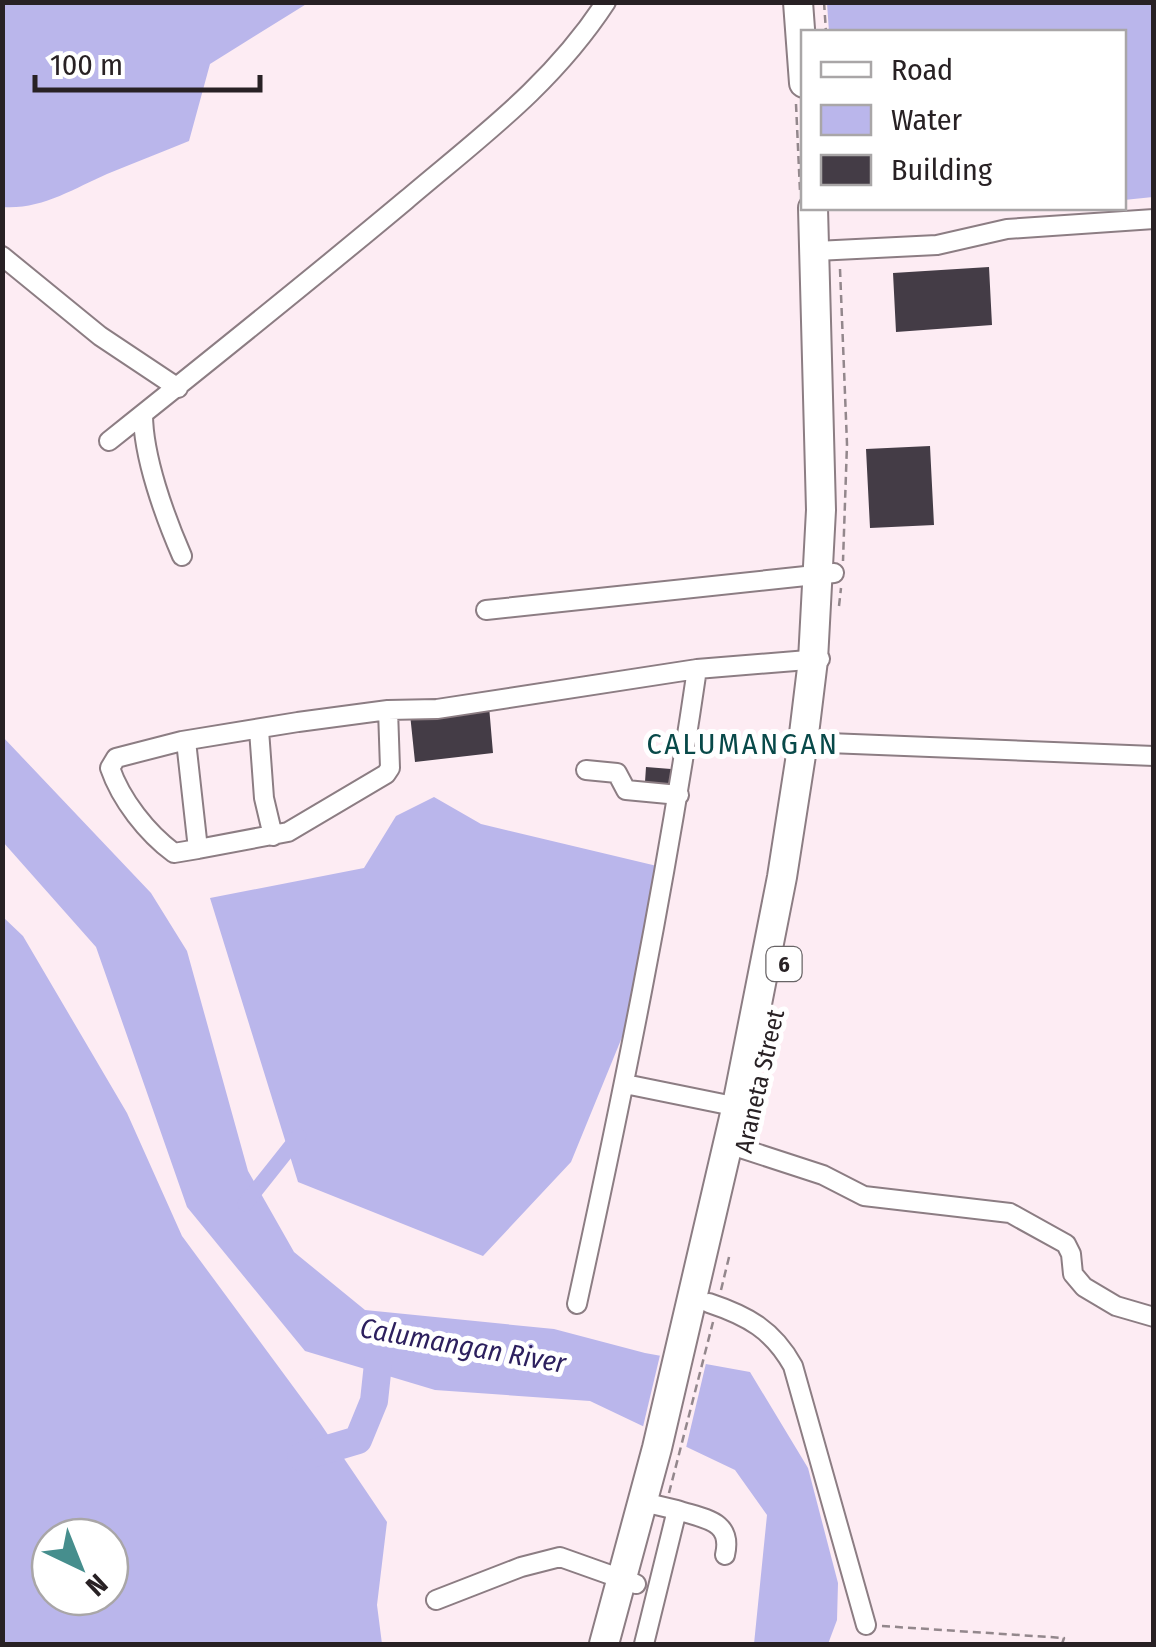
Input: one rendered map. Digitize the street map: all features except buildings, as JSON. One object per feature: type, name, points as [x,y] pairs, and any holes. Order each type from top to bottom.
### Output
[{"type":"highway","points":[[798,2],[799,87]]},
{"type":"highway","points":[[816,2],[818,30]]},
{"type":"highway","points":[[695,1348],[745,1108],[782,877],[821,743],[819,659],[834,576],[836,427],[827,252],[814,210]]},
{"type":"highway","points":[[827,252],[821,510],[834,576]]},
{"type":"highway","name":"Araneta Street","points":[[621,1644],[629,1581],[659,1506],[709,1302],[736,1145]]},
{"type":"highway","points":[[604,1644],[629,1581]]},
{"type":"street","points":[[109,442],[516,108],[572,52],[606,2]]},
{"type":"street","points":[[827,252],[937,245],[1007,229],[1154,220]]},
{"type":"street","points":[[2,256],[100,336],[178,388]]},
{"type":"street","points":[[143,414],[145,438],[164,508],[182,556]]},
{"type":"street","points":[[486,610],[834,576]]},
{"type":"street","points":[[388,710],[390,768],[386,774],[298,826],[272,836],[180,853],[168,848],[135,813],[110,768],[116,758],[186,741],[388,710],[437,709],[697,669],[819,659]]},
{"type":"street","points":[[577,1304],[625,1084],[679,795],[697,669]]},
{"type":"street","points":[[259,730],[264,798],[272,836]]},
{"type":"street","points":[[186,741],[198,849]]},
{"type":"street","points":[[821,743],[1154,756]]},
{"type":"street","points":[[586,770],[617,773],[626,790],[679,795]]},
{"type":"street","points":[[625,1084],[745,1108]]},
{"type":"street","points":[[736,1145],[823,1175],[864,1196],[1010,1213],[1066,1244],[1073,1274],[1084,1287],[1116,1306],[1154,1316]]},
{"type":"street","points":[[709,1302],[766,1330],[780,1343],[792,1366],[866,1625]]},
{"type":"street","points":[[644,1644],[659,1506],[718,1525],[728,1541],[725,1556]]},
{"type":"street","points":[[436,1600],[560,1557],[629,1581]]},
{"type":"path","points":[[824,2],[826,30]]},
{"type":"path","points":[[827,252],[847,444],[834,576],[839,606]]},
{"type":"path","points":[[670,1451],[695,1348]]},
{"type":"path","points":[[866,1625],[1064,1638],[1062,1644]]},
{"type":"water","points":[[2,3],[308,3],[210,64],[189,141],[56,197],[30,205],[2,207]]},
{"type":"water","points":[[827,3],[1153,3],[1153,197],[1126,200],[1126,30],[829,30]]},
{"type":"water","name":"Calumangan River","points":[[2,736],[151,893],[187,951],[248,1171],[294,1252],[365,1310],[554,1329],[645,1353],[750,1372],[808,1468],[838,1583],[837,1620],[828,1644],[754,1644],[767,1515],[735,1470],[590,1401],[435,1390],[305,1351],[187,1207],[96,947],[3,842]]},
{"type":"water","points":[[434,797],[481,824],[657,866],[627,1025],[571,1162],[483,1256],[298,1182],[210,898],[364,868],[396,816]]},
{"type":"water","points":[[3,917],[23,936],[127,1113],[182,1236],[320,1423],[387,1522],[377,1605],[382,1644],[3,1644]]},
{"type":"pier","points":[[661,1351],[707,1359],[685,1452],[642,1431]]},
{"type":"waterway","points":[[245,1204],[299,1136]]},
{"type":"waterway","name":"Calumangan River","points":[[301,1457],[358,1440],[374,1401],[381,1336]]},
{"type":"district","name":"CALUMANGAN","points":[[743,744]]}]
